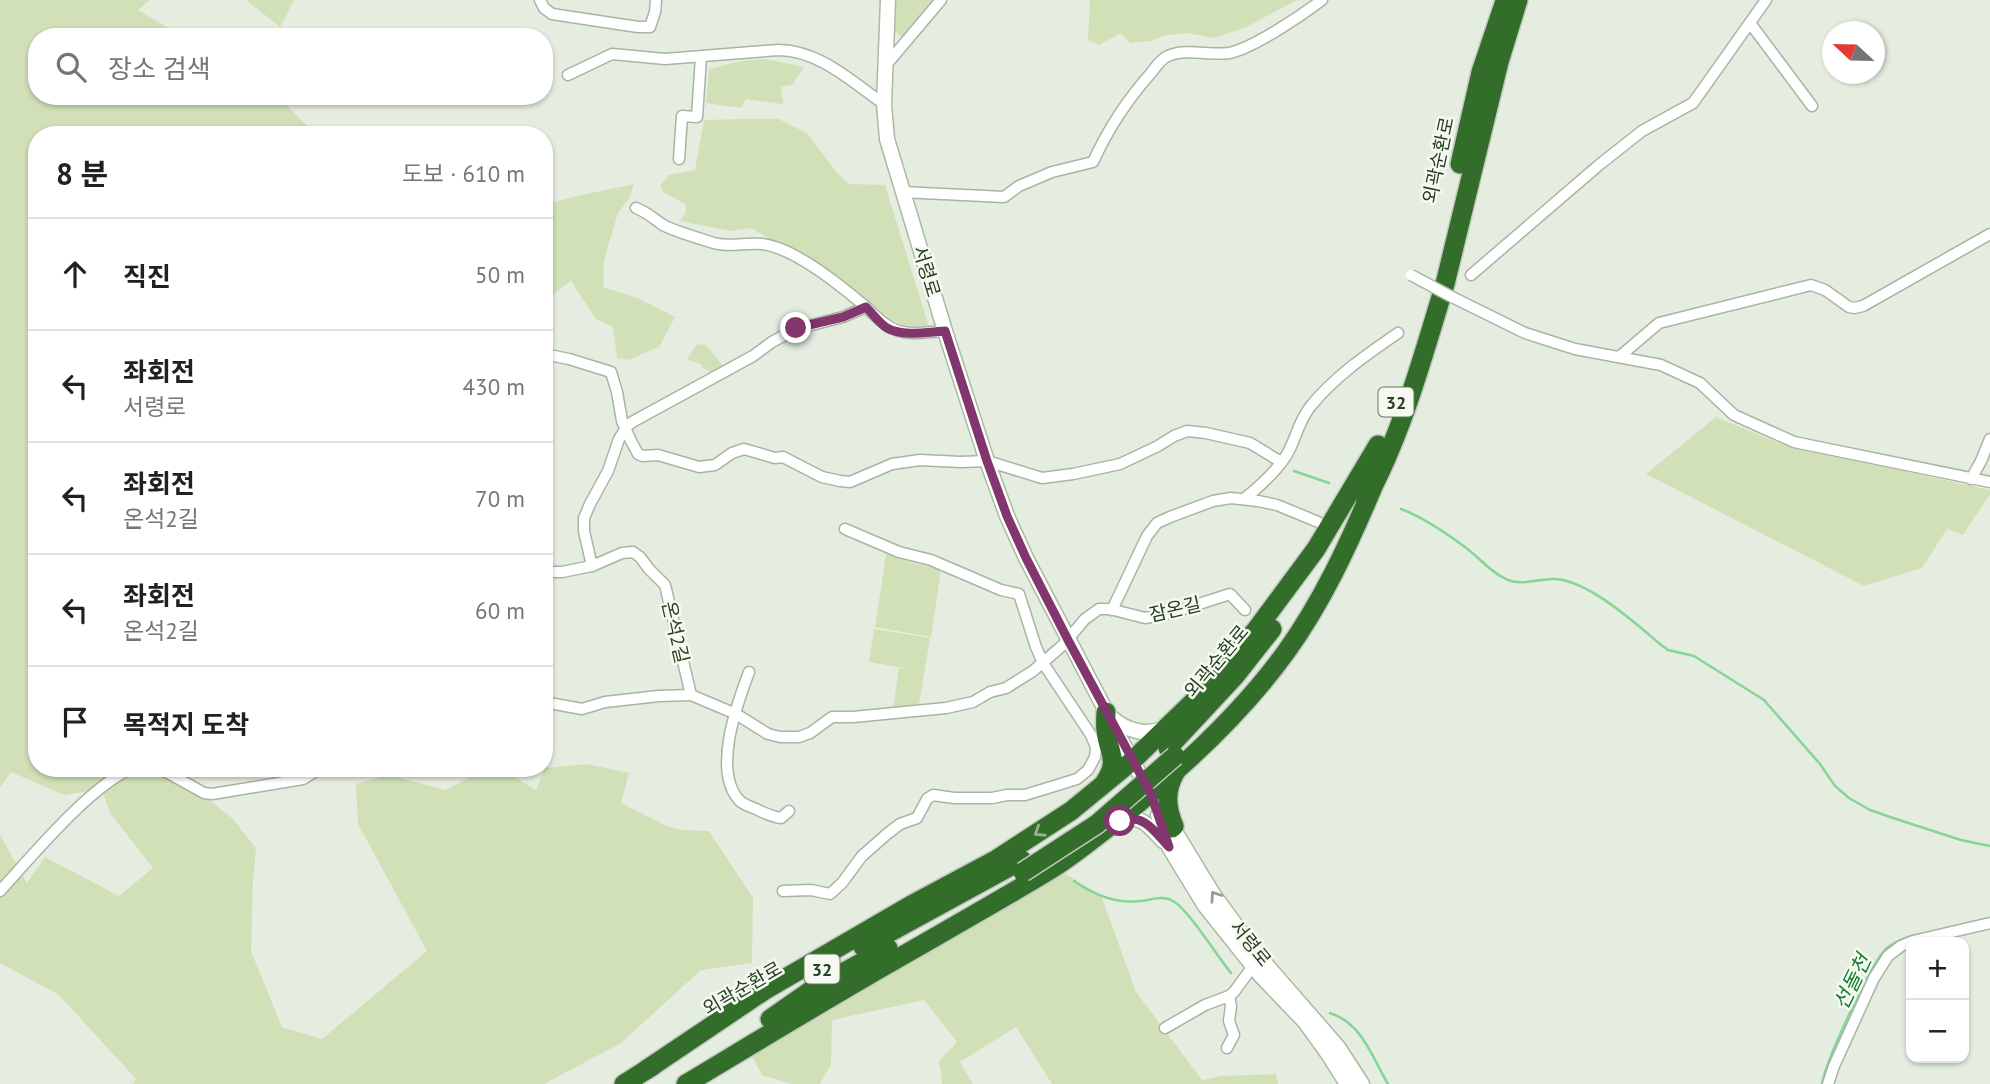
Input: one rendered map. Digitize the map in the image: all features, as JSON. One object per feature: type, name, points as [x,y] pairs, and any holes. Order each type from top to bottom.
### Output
[{"type":"highway","name":"외곽순환로","points":[[684,1084],[732,1046],[813,989],[1097,824],[1173,749],[1275,625],[1336,531],[1394,407],[1427,311],[1476,93],[1505,0]]},
{"type":"highway","name":"외곽순환로","points":[[1173,749],[1219,713],[1280,639],[1321,579],[1372,489],[1413,385],[1442,295],[1492,86],[1518,0]]},
{"type":"highway","points":[[1101,788],[1113,765],[1106,732],[1106,712]]},
{"type":"highway","points":[[646,1070],[765,989],[997,859],[1071,811],[1132,761],[1173,749]]},
{"type":"highway","points":[[684,1084],[1052,869],[1151,794],[1173,749]]},
{"type":"highway","points":[[1173,749],[1168,810],[1174,826],[1174,838]]},
{"type":"highway","name":"외곽순환로","points":[[625,1084],[823,968],[1023,866]]},
{"type":"street","points":[[540,0],[544,8],[552,14],[638,27],[650,27],[656,0]]},
{"type":"street","name":"서령로","points":[[888,0],[884,104],[887,139],[945,331],[987,461],[1012,527],[1068,640],[1174,838],[1205,906],[1253,966],[1304,1020],[1347,1084]]},
{"type":"street","points":[[886,65],[941,0]]},
{"type":"street","points":[[902,192],[1004,197],[1019,186],[1052,172],[1093,162],[1104,137],[1133,93],[1164,58],[1180,52],[1232,52],[1301,16],[1322,0]]},
{"type":"street","points":[[1471,275],[1642,131],[1693,103],[1766,0]]},
{"type":"street","points":[[1750,23],[1812,106]]},
{"type":"street","points":[[568,75],[612,54],[665,59],[778,50],[800,52],[822,62],[884,104]]},
{"type":"street","points":[[679,159],[682,116],[697,117],[701,57]]},
{"type":"street","points":[[636,208],[648,213],[664,226],[728,247],[761,243],[779,248],[828,275],[882,324],[895,331],[945,331]]},
{"type":"street","points":[[1619,357],[1659,323],[1811,285],[1825,289],[1849,307],[1863,306],[1990,234]]},
{"type":"street","points":[[1411,275],[1525,333],[1575,349],[1661,365],[1700,383],[1734,415],[1794,442],[1990,482]]},
{"type":"street","points":[[553,572],[592,566],[584,531],[584,518],[606,476],[625,428],[753,356],[796,328],[843,317],[866,307]]},
{"type":"street","points":[[1244,499],[1260,486],[1286,455],[1297,426],[1329,386],[1354,364],[1398,333]]},
{"type":"street","points":[[553,356],[611,372],[625,428],[640,455],[658,455],[699,467],[710,467],[738,450],[751,450],[775,458],[783,457],[822,477],[850,482],[892,464],[920,460],[987,461],[1042,478],[1119,464],[1187,431],[1250,443],[1280,462]]},
{"type":"street","points":[[1971,479],[1990,439]]},
{"type":"street","points":[[553,704],[582,709],[605,702],[691,695],[736,714],[774,737],[799,737],[832,718],[946,708],[973,702],[1014,683],[1043,663],[1094,611],[1104,608],[1112,610],[1147,536],[1157,523],[1213,500],[1231,498],[1277,506],[1318,522]]},
{"type":"street","points":[[783,891],[811,890],[830,894],[862,856],[887,834],[900,824],[917,818],[932,795],[992,798],[1025,794],[1070,782],[1085,773],[1096,755],[1095,741],[1043,663],[1019,594],[1001,590],[938,563],[890,548],[845,529]]},
{"type":"street","name":"온석2길","points":[[592,566],[622,553],[633,552],[665,585],[668,607],[691,695]]},
{"type":"street","name":"잠온길","points":[[1112,610],[1145,618],[1230,594],[1245,610]]},
{"type":"street","points":[[749,672],[736,714],[726,763],[727,776],[741,802],[781,818],[789,811]]},
{"type":"street","points":[[1106,712],[1118,723],[1134,730],[1151,732],[1165,727],[1173,749]]},
{"type":"street","points":[[0,891],[85,802],[117,777]]},
{"type":"street","points":[[175,777],[204,793],[212,794],[306,777]]},
{"type":"street","points":[[1113,824],[1129,818],[1139,819],[1174,838]]},
{"type":"street","name":"서령로","points":[[1174,838],[1240,932],[1338,1046],[1362,1084]]},
{"type":"street","points":[[1828,1084],[1874,978],[1888,956],[1913,940],[1990,923]]},
{"type":"street","points":[[1165,1028],[1205,1005],[1229,996],[1253,966]]},
{"type":"street","points":[[1227,1048],[1234,1035],[1229,1021],[1229,996]]},
{"type":"green space","points":[[0,0],[150,0],[138,10],[169,28],[28,28],[28,105],[287,105],[307,126],[28,126],[28,777],[173,777],[194,788],[232,818],[256,848],[251,951],[282,1027],[322,1039],[427,951],[358,824],[356,784],[382,777],[396,777],[445,790],[471,777],[514,777],[536,790],[541,777],[553,777],[553,767],[587,764],[629,773],[621,803],[667,826],[682,830],[709,831],[753,898],[752,963],[701,970],[621,1043],[544,1084],[132,1084],[136,1079],[59,995],[0,963],[0,835],[27,883],[45,857],[119,896],[153,868],[110,813],[102,789],[64,795],[11,772],[0,788]]},
{"type":"green space","points":[[246,0],[294,0],[280,27]]},
{"type":"green space","points":[[896,0],[935,0],[910,33],[902,37],[895,32]]},
{"type":"green space","points":[[1090,0],[1297,0],[1246,27],[1215,38],[1186,33],[1130,43],[1121,33],[1099,45],[1088,40]]},
{"type":"green space","points":[[766,59],[804,67],[792,85],[781,87],[783,104],[746,99],[741,108],[706,103],[709,69],[741,61]]},
{"type":"green space","points":[[779,119],[807,133],[837,173],[849,184],[885,185],[929,327],[903,325],[884,316],[851,288],[751,228],[731,231],[680,221],[686,212],[685,204],[663,192],[660,186],[669,175],[695,170],[704,120]]},
{"type":"green space","points":[[634,184],[629,199],[618,213],[604,260],[603,287],[637,298],[675,317],[659,347],[629,360],[617,358],[613,327],[596,319],[571,281],[553,294],[553,203]]},
{"type":"green space","points":[[697,344],[706,345],[724,367],[713,373],[687,359]]},
{"type":"green space","points":[[1716,417],[1791,448],[1990,490],[1990,494],[1963,535],[1947,529],[1922,568],[1864,586],[1646,474]]},
{"type":"green space","points":[[886,554],[941,569],[931,637],[875,627]]},
{"type":"green space","points":[[874,629],[930,638],[919,704],[893,708],[899,668],[909,669],[869,662]]},
{"type":"green space","points":[[1062,872],[1101,895],[1136,992],[1202,1080],[1221,1076],[1276,1074],[1278,1084],[1052,1084],[1016,1027],[960,1062],[973,1084],[942,1084],[938,1062],[957,1042],[924,1000],[832,1020],[831,1064],[820,1084],[792,1084],[762,1075],[751,1055]]},
{"type":"waterway","points":[[1294,471],[1329,483]]},
{"type":"waterway","points":[[1401,509],[1442,531],[1508,580],[1520,582],[1556,579],[1583,587],[1611,604],[1668,650],[1694,656],[1764,700],[1820,764],[1835,786],[1849,798],[1870,810],[1893,818],[1961,840],[1990,846]]},
{"type":"waterway","points":[[1074,881],[1113,900],[1131,902],[1161,898],[1173,901],[1195,923],[1231,973]]},
{"type":"waterway","name":"선돌천","points":[[1822,1084],[1850,1013],[1880,957],[1895,943],[1921,934]]},
{"type":"waterway","points":[[1330,1013],[1341,1018],[1358,1033],[1388,1084]]},
{"type":"route","points":[[796,328],[843,317],[866,307],[882,324],[895,331],[945,331],[1007,516],[1068,640],[1151,794],[1169,847],[1143,821],[1132,818],[1120,821]]}]
